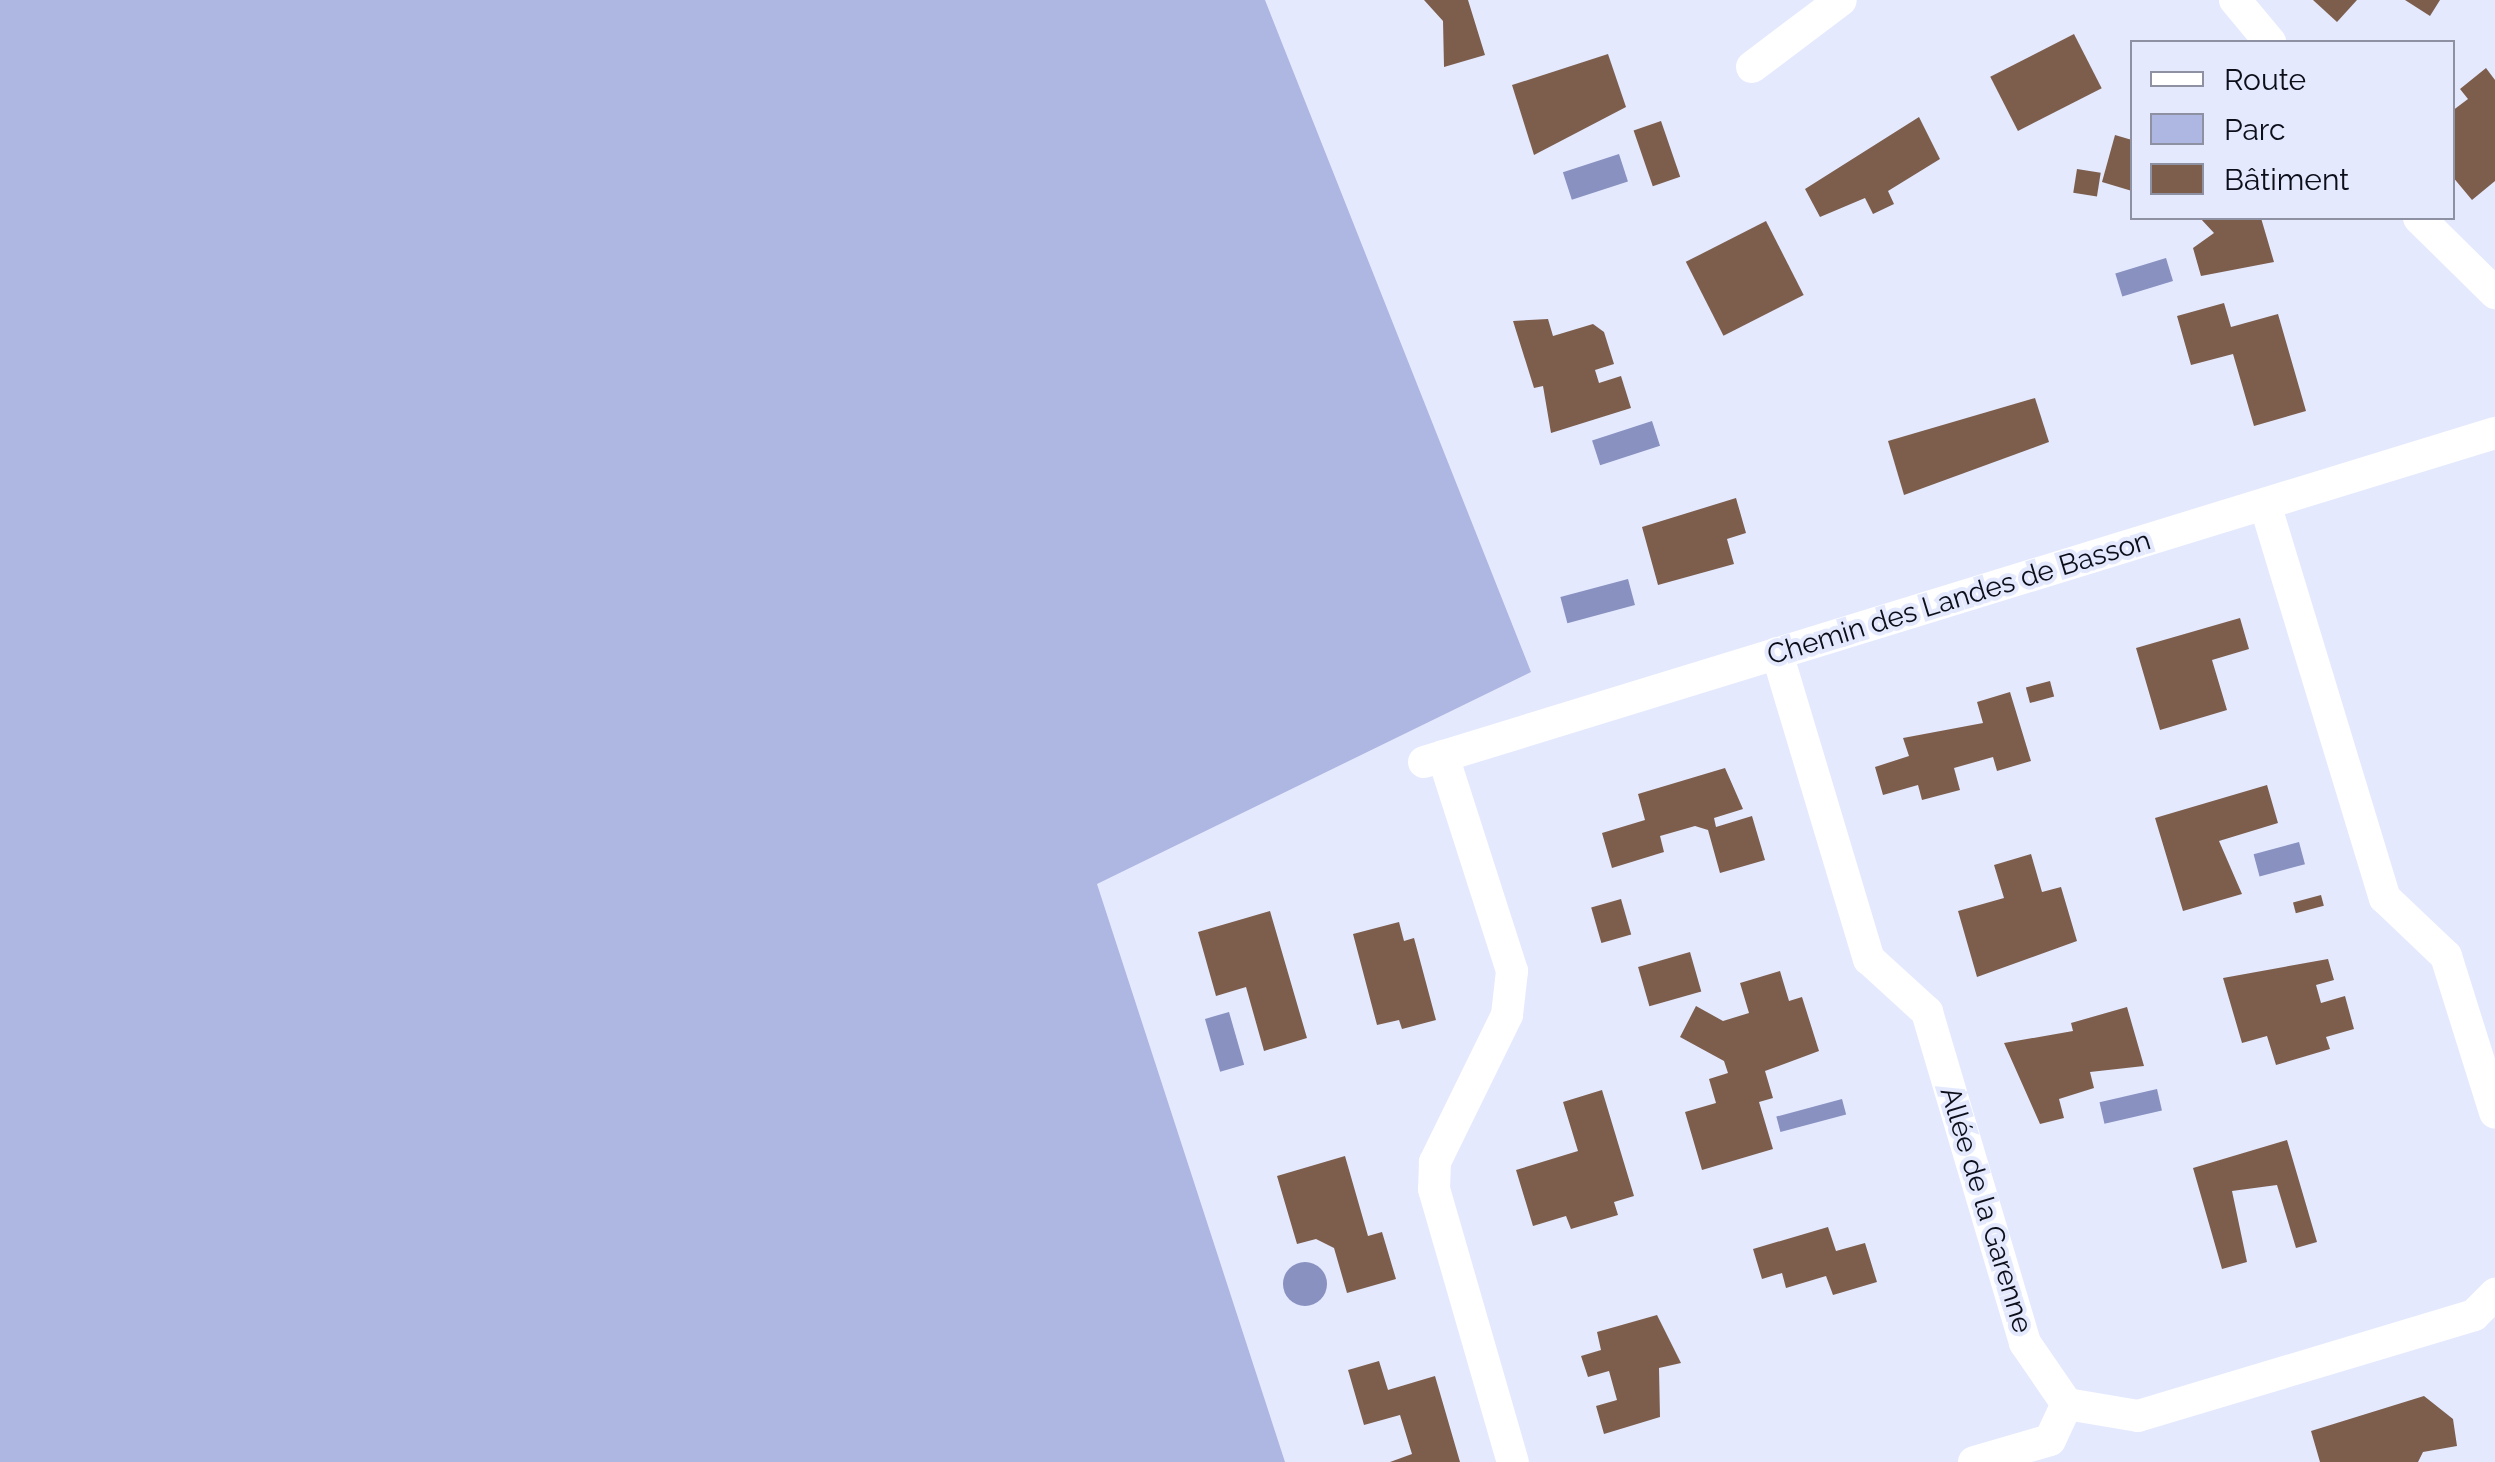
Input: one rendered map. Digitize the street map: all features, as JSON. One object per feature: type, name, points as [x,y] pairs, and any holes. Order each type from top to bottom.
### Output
[{"type":"street","points":[[1752,67],[1841,0]]},
{"type":"street","points":[[2234,0],[2268,40]]},
{"type":"street","points":[[2421,220],[2495,294]]},
{"type":"street","name":"Chemin des Landes de Basson","points":[[1513,1462],[1434,1189],[1436,1162],[1507,1014],[1512,972],[1434,759],[2495,434]]},
{"type":"street","points":[[2265,504],[2385,898],[2446,956],[2495,1112]]},
{"type":"street","name":"Allée de la Garenne","points":[[1777,654],[1869,959],[1926,1012],[2025,1344],[2068,1404]]},
{"type":"street","points":[[1974,1462],[2050,1440],[2068,1404],[2138,1416],[2474,1315],[2495,1294]]},
{"type":"green space","points":[[0,0],[1265,0],[1531,672],[1097,884],[1285,1462],[0,1462]]},
{"type":"shaded area","points":[[1619,154],[1628,182],[1572,200],[1563,172]]},
{"type":"shaded area","points":[[2166,258],[2173,281],[2122,296],[2115,273]]},
{"type":"shaded area","points":[[1652,421],[1660,446],[1600,465],[1592,440]]},
{"type":"shaded area","points":[[1628,579],[1635,605],[1567,623],[1560,597]]},
{"type":"shaded area","points":[[2299,842],[2305,864],[2260,876],[2254,854]]},
{"type":"shaded area","points":[[1229,1012],[1244,1065],[1220,1072],[1205,1019]]},
{"type":"shaded area","points":[[2157,1089],[2162,1110],[2104,1124],[2100,1102]]},
{"type":"shaded area","points":[[1842,1099],[1846,1114],[1780,1132],[1776,1117]]},
{"type":"shaded area","points":[[1305,1262],[1321,1268],[1327,1284],[1321,1300],[1305,1306],[1289,1300],[1283,1284],[1289,1268]]},
{"type":"building","points":[[1424,0],[1468,0],[1485,55],[1444,67],[1443,21]]},
{"type":"building","points":[[2313,0],[2357,0],[2337,22]]},
{"type":"building","points":[[2405,0],[2440,0],[2430,16]]},
{"type":"building","points":[[2074,34],[2102,88],[2018,131],[1990,77]]},
{"type":"building","points":[[1608,54],[1626,107],[1534,155],[1512,85]]},
{"type":"building","points":[[2486,68],[2495,80],[2495,181],[2472,200],[2455,180],[2455,109],[2468,99],[2460,89]]},
{"type":"building","points":[[1919,117],[1940,159],[1888,191],[1894,204],[1873,214],[1865,198],[1820,217],[1805,189]]},
{"type":"building","points":[[1661,121],[1680,177],[1653,186],[1634,130]]},
{"type":"building","points":[[2115,135],[2130,139],[2130,190],[2102,182]]},
{"type":"building","points":[[2077,169],[2101,173],[2097,196],[2073,193]]},
{"type":"building","points":[[2202,220],[2262,220],[2274,262],[2201,276],[2193,248],[2214,233]]},
{"type":"building","points":[[1766,221],[1804,295],[1723,336],[1686,262]]},
{"type":"building","points":[[2224,303],[2231,327],[2278,314],[2306,411],[2254,426],[2233,354],[2191,365],[2177,316]]},
{"type":"building","points":[[1548,319],[1553,336],[1593,324],[1604,332],[1614,364],[1595,370],[1599,383],[1621,376],[1631,408],[1551,433],[1543,386],[1534,388],[1513,321]]},
{"type":"building","points":[[2035,398],[2049,442],[1904,495],[1888,441]]},
{"type":"building","points":[[1736,498],[1746,533],[1727,539],[1734,564],[1658,585],[1642,527]]},
{"type":"building","points":[[2240,618],[2249,649],[2212,660],[2227,710],[2160,730],[2136,648]]},
{"type":"building","points":[[2050,681],[2054,696],[2030,703],[2026,687]]},
{"type":"building","points":[[2010,692],[2031,761],[1997,771],[1993,757],[1954,768],[1960,790],[1922,800],[1918,785],[1883,795],[1875,767],[1909,756],[1903,738],[1983,723],[1977,702]]},
{"type":"building","points":[[1725,768],[1743,809],[1714,818],[1716,827],[1752,816],[1765,860],[1720,873],[1708,830],[1695,826],[1660,836],[1664,852],[1612,868],[1602,833],[1645,820],[1638,794]]},
{"type":"building","points":[[2267,785],[2278,823],[2219,841],[2242,894],[2183,911],[2155,818]]},
{"type":"building","points":[[2031,854],[2042,892],[2061,887],[2077,941],[1977,977],[1958,911],[2004,898],[1994,865]]},
{"type":"building","points":[[2321,895],[2324,906],[2296,913],[2293,903]]},
{"type":"building","points":[[1621,899],[1631,935],[1601,943],[1591,908]]},
{"type":"building","points":[[1270,911],[1307,1038],[1264,1051],[1246,987],[1216,996],[1198,932]]},
{"type":"building","points":[[1399,922],[1404,941],[1414,938],[1436,1020],[1402,1029],[1399,1020],[1377,1025],[1353,934]]},
{"type":"building","points":[[1690,952],[1701,991],[1649,1006],[1638,967]]},
{"type":"building","points":[[2328,959],[2334,980],[2316,985],[2321,1003],[2345,996],[2354,1029],[2326,1037],[2330,1049],[2276,1065],[2267,1036],[2242,1043],[2223,978]]},
{"type":"building","points":[[1780,971],[1789,1001],[1802,997],[1819,1051],[1765,1071],[1773,1098],[1759,1102],[1773,1149],[1702,1170],[1685,1112],[1716,1103],[1709,1079],[1728,1073],[1724,1061],[1680,1037],[1696,1006],[1723,1021],[1749,1013],[1740,983]]},
{"type":"building","points":[[2127,1007],[2144,1066],[2090,1072],[2094,1088],[2059,1099],[2064,1118],[2040,1124],[2004,1043],[2073,1031],[2071,1023]]},
{"type":"building","points":[[1602,1090],[1634,1196],[1614,1202],[1618,1215],[1571,1229],[1566,1216],[1533,1226],[1516,1170],[1578,1151],[1563,1102]]},
{"type":"building","points":[[2287,1140],[2317,1242],[2296,1248],[2277,1185],[2232,1191],[2247,1262],[2222,1269],[2193,1168]]},
{"type":"building","points":[[1345,1156],[1368,1236],[1382,1232],[1396,1279],[1347,1293],[1334,1248],[1316,1239],[1297,1244],[1277,1176]]},
{"type":"building","points":[[1828,1227],[1836,1251],[1865,1243],[1877,1282],[1833,1295],[1826,1276],[1786,1288],[1782,1273],[1762,1279],[1753,1249]]},
{"type":"building","points":[[1657,1315],[1681,1363],[1659,1368],[1660,1417],[1604,1434],[1596,1406],[1617,1400],[1609,1371],[1588,1377],[1581,1356],[1601,1350],[1597,1332]]},
{"type":"building","points":[[1379,1361],[1388,1390],[1435,1376],[1460,1462],[1390,1462],[1412,1454],[1400,1415],[1364,1425],[1348,1370]]},
{"type":"building","points":[[2424,1396],[2453,1419],[2457,1446],[2423,1452],[2418,1462],[2320,1462],[2311,1431]]}]
